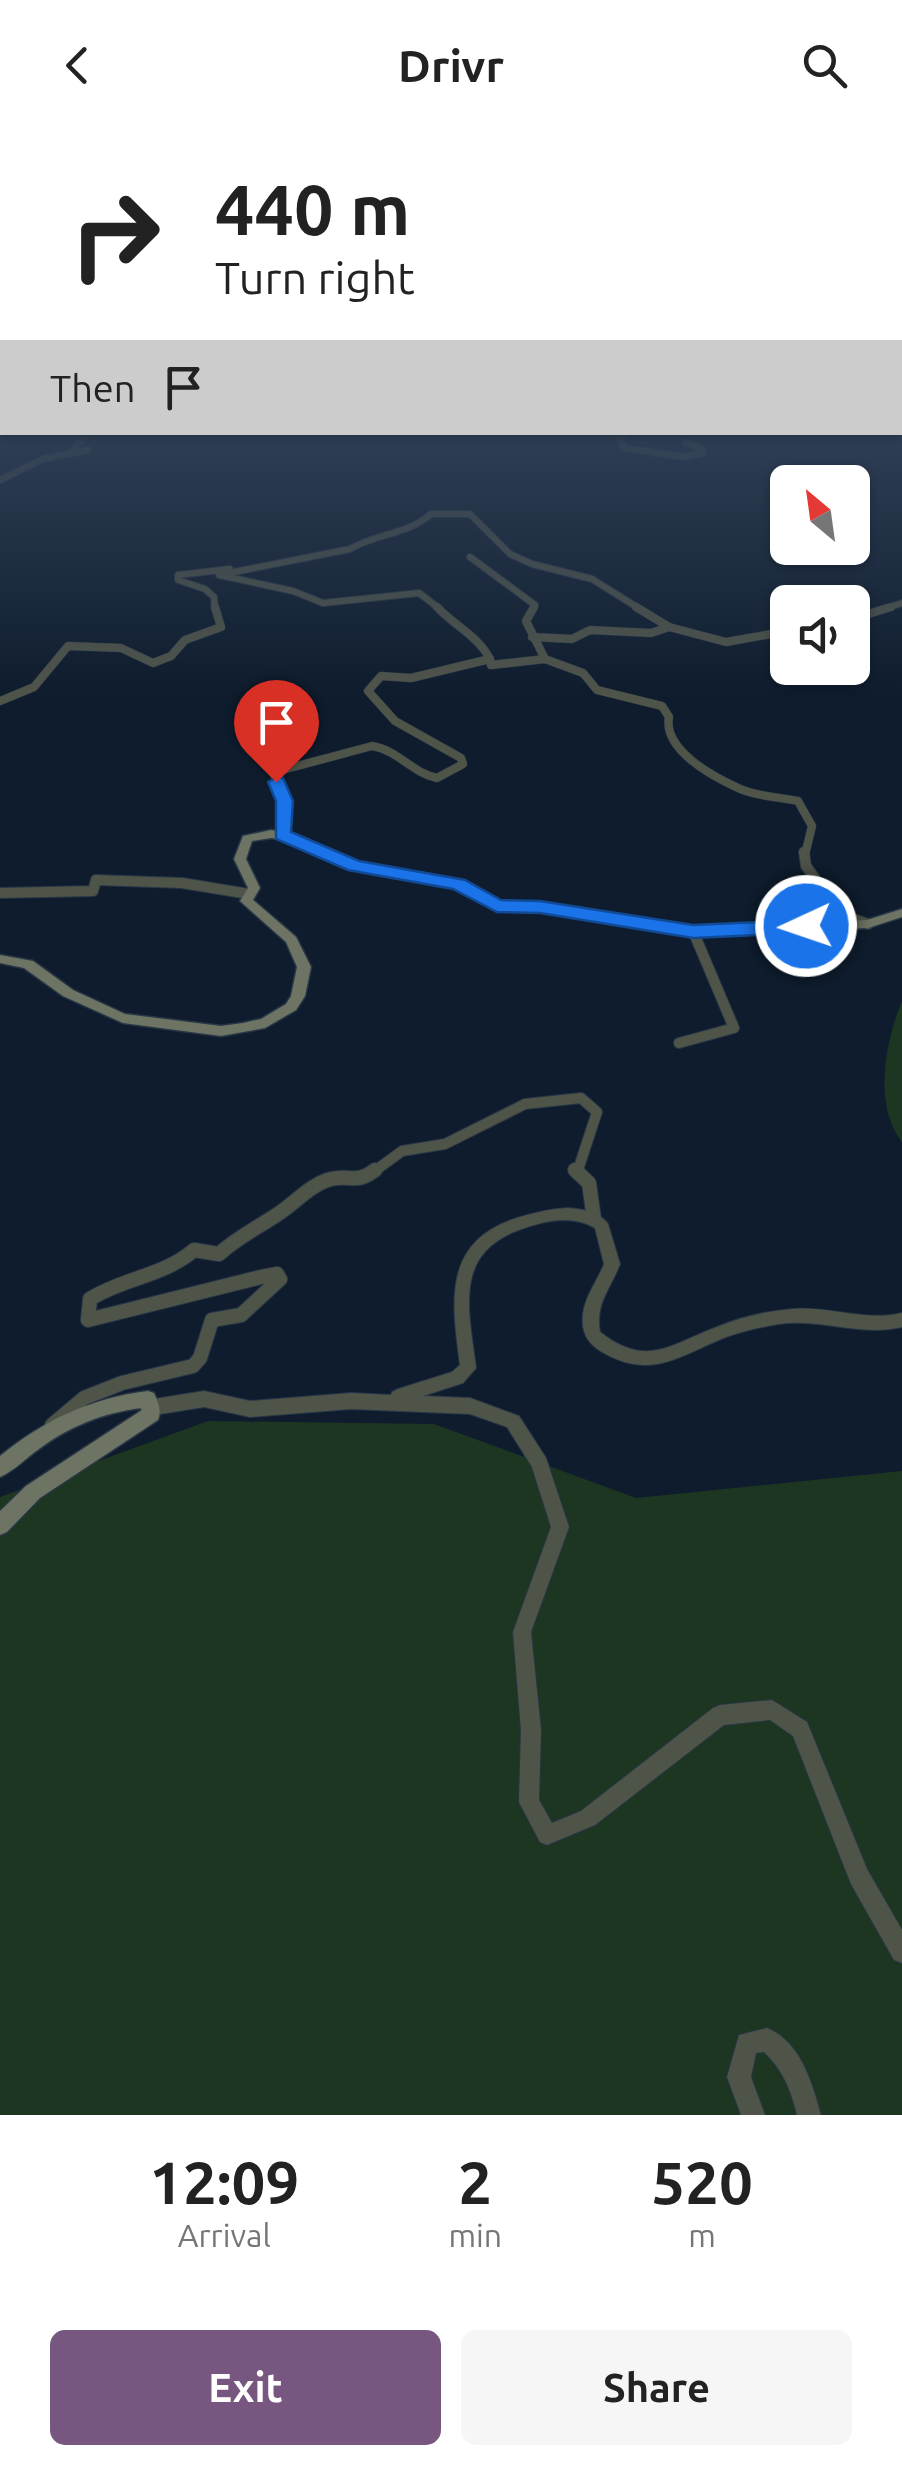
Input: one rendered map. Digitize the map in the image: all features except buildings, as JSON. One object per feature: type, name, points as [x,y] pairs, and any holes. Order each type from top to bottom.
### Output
[{"type":"main road","points":[[0,959],[28,964],[68,993],[138,1021],[221,1031],[265,1023],[291,1007],[298,996],[304,967],[297,948],[246,900],[254,888],[240,859],[244,843],[253,836],[282,835],[355,866],[459,884],[497,906],[540,907],[693,932],[868,924],[902,913]]},
{"type":"main road","points":[[0,1468],[50,1427],[120,1401],[148,1399],[152,1414],[33,1492],[0,1525]]},
{"type":"street","points":[[770,634],[726,642],[668,627],[592,579],[532,564],[510,554],[470,514],[457,512],[431,514],[414,528],[367,539],[350,549],[320,552],[219,576],[293,591],[323,603],[358,596],[419,593],[430,598],[450,621],[482,642],[491,665],[544,660],[583,673],[597,690],[662,706],[669,716],[667,728],[678,750],[738,789],[798,801],[812,826],[804,851],[806,866],[819,884],[821,900],[827,910],[868,924]]},
{"type":"street","points":[[470,558],[507,585],[514,595],[534,605],[526,621],[544,660]]},
{"type":"street","points":[[0,702],[34,687],[68,646],[122,648],[153,662],[164,660],[184,640],[221,627],[215,616],[214,598],[205,589],[178,580],[178,575],[249,570]]},
{"type":"street","points":[[870,614],[902,604]]},
{"type":"street","points":[[532,637],[572,639],[590,630],[608,629],[651,634],[668,627]]},
{"type":"street","points":[[282,835],[284,801],[274,774],[286,769],[373,746],[388,750],[426,776],[437,779],[452,775],[463,764],[461,758],[412,732],[371,701],[368,691],[381,676],[412,678],[490,659]]},
{"type":"street","points":[[0,893],[93,891],[96,880],[182,883],[249,894]]},
{"type":"street","points":[[679,1043],[734,1028],[693,932]]},
{"type":"street","points":[[50,1427],[84,1398],[122,1382],[193,1366],[200,1358],[212,1320],[242,1315],[280,1279],[277,1274],[88,1320],[90,1299],[103,1289],[183,1262],[194,1250],[219,1254],[240,1235],[278,1215],[318,1185],[333,1178],[362,1180],[402,1151],[445,1144],[525,1104],[581,1098],[597,1112],[586,1132],[587,1144],[577,1158],[576,1171],[589,1182],[594,1219]]},
{"type":"street","points":[[362,1402],[414,1394],[457,1378],[468,1368],[458,1300],[471,1258],[490,1235],[546,1215],[574,1213],[601,1224],[612,1264],[591,1301],[590,1321],[594,1336],[617,1352],[642,1359],[679,1355],[714,1336],[792,1315],[836,1316],[866,1326],[902,1320]]},
{"type":"street","points":[[148,1408],[204,1398],[250,1408],[362,1402],[470,1406],[513,1421],[540,1464],[560,1527],[522,1632],[531,1730],[529,1802],[547,1835],[588,1818],[720,1715],[772,1710],[800,1729],[859,1876],[902,1952]]},
{"type":"street","points":[[753,2115],[739,2077],[748,2044],[767,2040],[784,2052],[795,2071],[809,2115]]},
{"type":"green space","points":[[902,1001],[902,1142],[887,1110],[885,1073]]},
{"type":"green space","points":[[208,1421],[434,1424],[636,1498],[902,1471],[902,2115],[0,2115],[0,1497]]},
{"type":"route","points":[[276,782],[284,801],[282,835],[355,866],[459,884],[497,906],[540,907],[693,932],[806,926]]}]
